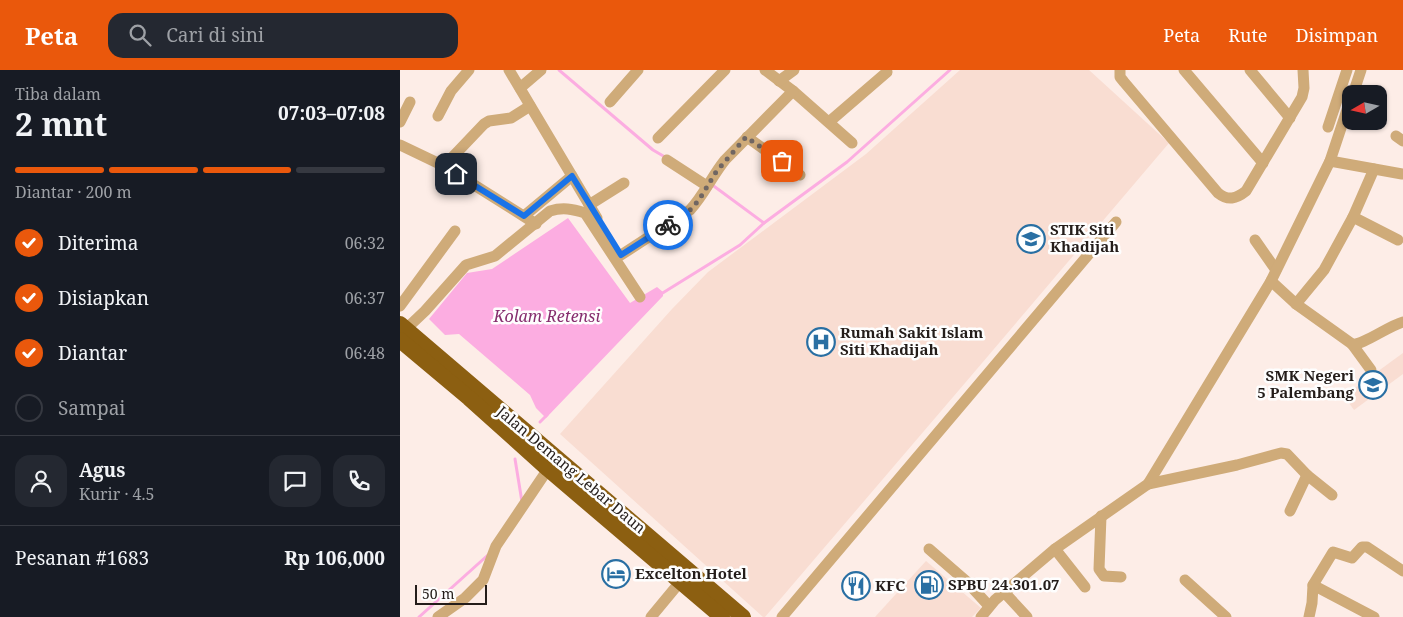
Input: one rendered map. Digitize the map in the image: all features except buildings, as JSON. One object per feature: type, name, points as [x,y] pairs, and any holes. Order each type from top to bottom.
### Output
[{"type":"highway","name":"Jalan Demang Lebar Daun","points":[[402,331],[468,398],[548,469],[685,576],[743,617]]},
{"type":"highway","name":"Jalan Demang Lebar Daun","points":[[402,331],[685,576],[722,617]]},
{"type":"street","points":[[438,116],[451,91],[469,70]]},
{"type":"street","points":[[509,70],[589,205],[634,274]]},
{"type":"street","points":[[520,88],[541,70]]},
{"type":"street","points":[[610,102],[638,70]]},
{"type":"street","points":[[658,138],[725,70]]},
{"type":"street","points":[[765,70],[793,91],[852,142]]},
{"type":"street","points":[[779,81],[794,70]]},
{"type":"street","points":[[1120,70],[1120,77],[1124,82],[1222,197],[1228,199],[1235,198],[1246,191],[1290,118],[1302,96],[1304,88],[1303,70]]},
{"type":"street","points":[[1184,70],[1263,163]]},
{"type":"street","points":[[1250,70],[1290,118]]},
{"type":"street","points":[[1347,70],[1348,85]]},
{"type":"street","points":[[1352,85],[1361,70]]},
{"type":"street","points":[[829,122],[887,72]]},
{"type":"street","points":[[621,255],[690,210],[699,200],[725,160],[793,91]]},
{"type":"street","points":[[400,122],[410,102]]},
{"type":"street","points":[[1328,127],[1342,102]]},
{"type":"street","points":[[444,166],[484,124],[489,121],[511,118],[530,106]]},
{"type":"street","points":[[1148,484],[1271,281],[1330,161],[1342,125]]},
{"type":"street","points":[[746,137],[800,175]]},
{"type":"street","points":[[400,158],[403,146],[444,166],[536,224]]},
{"type":"street","points":[[667,160],[708,184]]},
{"type":"street","points":[[1330,161],[1402,174]]},
{"type":"street","points":[[1296,304],[1324,270],[1353,217],[1374,169]]},
{"type":"street","points":[[524,216],[572,176]]},
{"type":"street","points":[[589,205],[624,183]]},
{"type":"street","points":[[402,331],[426,311],[466,265],[495,256],[550,212],[558,208],[585,213],[640,296]]},
{"type":"street","points":[[1353,217],[1398,240]]},
{"type":"street","points":[[782,617],[1116,222]]},
{"type":"street","points":[[400,306],[455,231]]},
{"type":"street","points":[[1255,240],[1276,270]]},
{"type":"street","points":[[1271,281],[1296,304],[1352,344],[1371,370]]},
{"type":"street","points":[[1352,344],[1359,344],[1403,322]]},
{"type":"street","points":[[980,617],[1004,592],[1055,549],[1148,484],[1237,465],[1281,453],[1287,454],[1307,475],[1332,495]]},
{"type":"street","points":[[438,617],[465,598],[483,580],[496,546],[548,469]]},
{"type":"street","points":[[1290,510],[1307,475]]},
{"type":"street","points":[[1101,516],[1099,569],[1104,576],[1121,577]]},
{"type":"street","points":[[1309,617],[1313,585],[1331,553],[1336,552],[1352,558],[1365,546],[1379,553],[1403,571]]},
{"type":"street","points":[[930,549],[956,572],[989,606]]},
{"type":"street","points":[[1055,549],[1085,587]]},
{"type":"street","points":[[652,617],[685,576]]},
{"type":"street","points":[[1185,580],[1226,617]]},
{"type":"street","points":[[1313,585],[1374,617]]},
{"type":"street","points":[[1004,592],[1027,617]]},
{"type":"shaded area","name":"Rumah Sakit Islam Siti Khadijah","points":[[960,70],[1089,70],[1169,143],[765,617],[763,617],[560,434],[672,309],[708,272],[866,154]]},
{"type":"shaded area","name":"SMK Negeri 5 Palembang","points":[[1403,353],[1403,374],[1354,410],[1344,396]]},
{"type":"shaded area","name":"SPBU 24.301.07","points":[[926,561],[981,608],[972,617],[875,617]]},
{"type":"water","name":"Kolam Retensi","points":[[568,218],[630,303],[657,287],[663,292],[663,296],[546,418],[536,408],[530,395],[459,334],[445,335],[429,319],[467,273],[492,269]]},
{"type":"waterway","points":[[559,70],[653,150],[665,157]]},
{"type":"waterway","points":[[661,294],[740,245],[764,223],[847,162],[950,70]]},
{"type":"waterway","points":[[711,184],[764,223]]},
{"type":"waterway","points":[[540,422],[547,415]]},
{"type":"waterway","points":[[515,459],[522,502]]},
{"type":"waterway","points":[[419,617],[488,555]]},
{"type":"way so far","points":[[668,225],[690,210],[699,200],[716,172],[746,137],[782,161]]},
{"type":"place","name":"STIK Siti Khadijah","points":[[1031,239]]},
{"type":"place","name":"Rumah Sakit Islam Siti Khadijah","points":[[821,342]]},
{"type":"place","name":"SMK Negeri 5 Palembang","points":[[1373,385]]},
{"type":"place","name":"Excelton Hotel","points":[[616,574]]},
{"type":"place","name":"SPBU 24.301.07","points":[[929,585]]},
{"type":"place","name":"KFC","points":[[856,586]]},
{"type":"route","points":[[456,174],[524,216],[572,176],[621,255],[668,225]]}]
